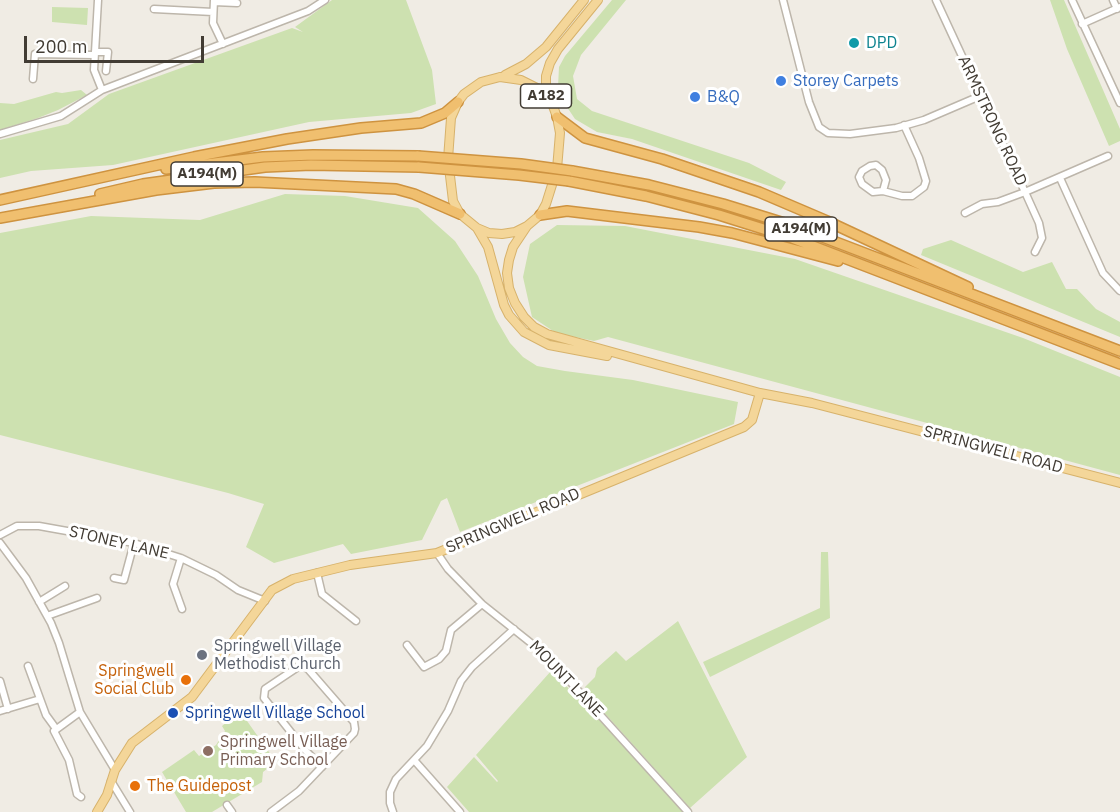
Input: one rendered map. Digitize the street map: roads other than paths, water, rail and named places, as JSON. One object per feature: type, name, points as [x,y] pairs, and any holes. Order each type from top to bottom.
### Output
[{"type":"highway","name":"A194(M)","points":[[0,200],[287,139],[361,128],[421,123],[445,114],[458,102]]},
{"type":"highway","name":"A194(M)","points":[[557,117],[585,138],[662,159],[794,206],[909,258],[1021,314]]},
{"type":"highway","name":"A194(M)","points":[[75,183],[179,167],[263,157],[314,154],[418,156],[521,164],[572,171],[649,185],[723,204],[794,226],[1120,351]]},
{"type":"highway","name":"A194(M)","points":[[0,218],[143,184],[265,167],[311,165],[419,167],[569,181],[646,195],[792,238],[1120,364]]},
{"type":"highway","name":"A194(M)","points":[[0,218],[156,190],[214,183],[255,182],[396,189],[414,194],[460,214]]},
{"type":"highway","name":"A194(M)","points":[[540,215],[554,211],[585,212],[732,232],[898,278]]},
{"type":"main road","name":"A182","points":[[458,102],[481,82],[500,77],[535,58],[584,0]]},
{"type":"main road","name":"A182","points":[[546,97],[546,76],[550,63],[558,49],[598,0]]},
{"type":"main road","name":"A182","points":[[460,214],[477,228],[489,232],[502,234],[515,232],[540,215],[546,204],[557,169],[560,133],[557,117],[546,97],[521,80],[500,77]]},
{"type":"main road","points":[[458,102],[451,118],[448,159],[451,194],[460,214]]},
{"type":"main road","name":"SPRINGWELL ROAD","points":[[527,226],[513,247],[509,260],[507,273],[509,288],[524,317],[534,327],[547,334],[760,393],[812,403],[1120,483]]},
{"type":"main road","name":"SPRINGWELL ROAD","points":[[477,228],[488,247],[504,305],[509,315],[524,332],[536,340],[555,347],[641,361]]},
{"type":"main road","name":"SPRINGWELL ROAD","points":[[97,812],[107,795],[115,771],[132,743],[192,697],[272,590],[293,579],[350,565],[436,553],[744,427],[752,420],[760,393]]},
{"type":"street","points":[[98,0],[94,70],[102,90]]},
{"type":"street","points":[[0,134],[61,116],[102,90],[308,11],[325,0]]},
{"type":"street","points":[[783,0],[809,102],[819,127],[828,133],[850,134],[904,125],[924,120],[980,96]]},
{"type":"street","name":"ARMSTRONG ROAD","points":[[936,0],[1025,192],[1108,156]]},
{"type":"street","points":[[1072,0],[1120,103]]},
{"type":"street","points":[[1082,24],[1118,8],[1113,0]]},
{"type":"street","points":[[223,44],[213,23],[214,1],[237,3]]},
{"type":"street","points":[[154,9],[213,12]]},
{"type":"street","points":[[33,79],[35,54],[108,52],[106,71]]},
{"type":"street","points":[[883,191],[886,180],[882,170],[876,165],[862,171],[859,177],[866,188],[873,192],[883,191],[912,196],[924,187],[926,181],[919,158],[904,125]]},
{"type":"street","points":[[1060,178],[1103,273],[1119,287]]},
{"type":"street","points":[[965,213],[982,204],[998,202],[1025,192],[1039,223],[1042,237],[1035,252]]},
{"type":"street","name":"STONEY LANE","points":[[0,535],[17,526],[39,526],[134,543],[181,558],[216,575],[238,590],[265,601]]},
{"type":"street","points":[[0,543],[26,578],[47,616],[59,643],[80,712],[115,771]]},
{"type":"street","points":[[114,578],[124,580],[134,543]]},
{"type":"street","name":"MOUNT LANE","points":[[436,553],[482,604],[546,655],[688,812]]},
{"type":"street","points":[[181,558],[173,584],[182,609]]},
{"type":"street","points":[[317,573],[322,594],[356,621]]},
{"type":"street","points":[[39,602],[65,586]]},
{"type":"street","points":[[47,616],[97,598]]},
{"type":"street","points":[[407,645],[424,667],[439,659],[446,651],[451,630],[482,604]]},
{"type":"street","points":[[393,812],[390,792],[396,779],[427,746],[448,711],[461,681],[472,667],[514,628]]},
{"type":"street","points":[[28,666],[46,715],[54,726]]},
{"type":"street","points":[[271,812],[299,791],[321,767],[355,729],[354,722],[308,669],[302,666],[265,689],[264,698],[321,767]]},
{"type":"street","points":[[0,681],[8,709]]},
{"type":"street","points":[[0,711],[40,699]]},
{"type":"street","points":[[80,712],[54,731],[69,760],[77,794],[81,797]]},
{"type":"street","points":[[414,760],[460,812]]},
{"type":"street","points":[[111,782],[130,812]]},
{"type":"street","points":[[227,805],[232,812]]},
{"type":"place","name":"DPD","points":[[854,43]]},
{"type":"place","name":"Storey Carpets","points":[[781,81]]},
{"type":"place","name":"B&Q","points":[[695,97]]},
{"type":"place","name":"Springwell Village Methodist Church","points":[[202,655]]},
{"type":"place","name":"Springwell Social Club","points":[[186,680]]},
{"type":"place","name":"Springwell Village School","points":[[173,713]]},
{"type":"place","name":"Springwell Village Primary School","points":[[208,751]]},
{"type":"place","name":"The Guidepost","points":[[135,786]]}]
